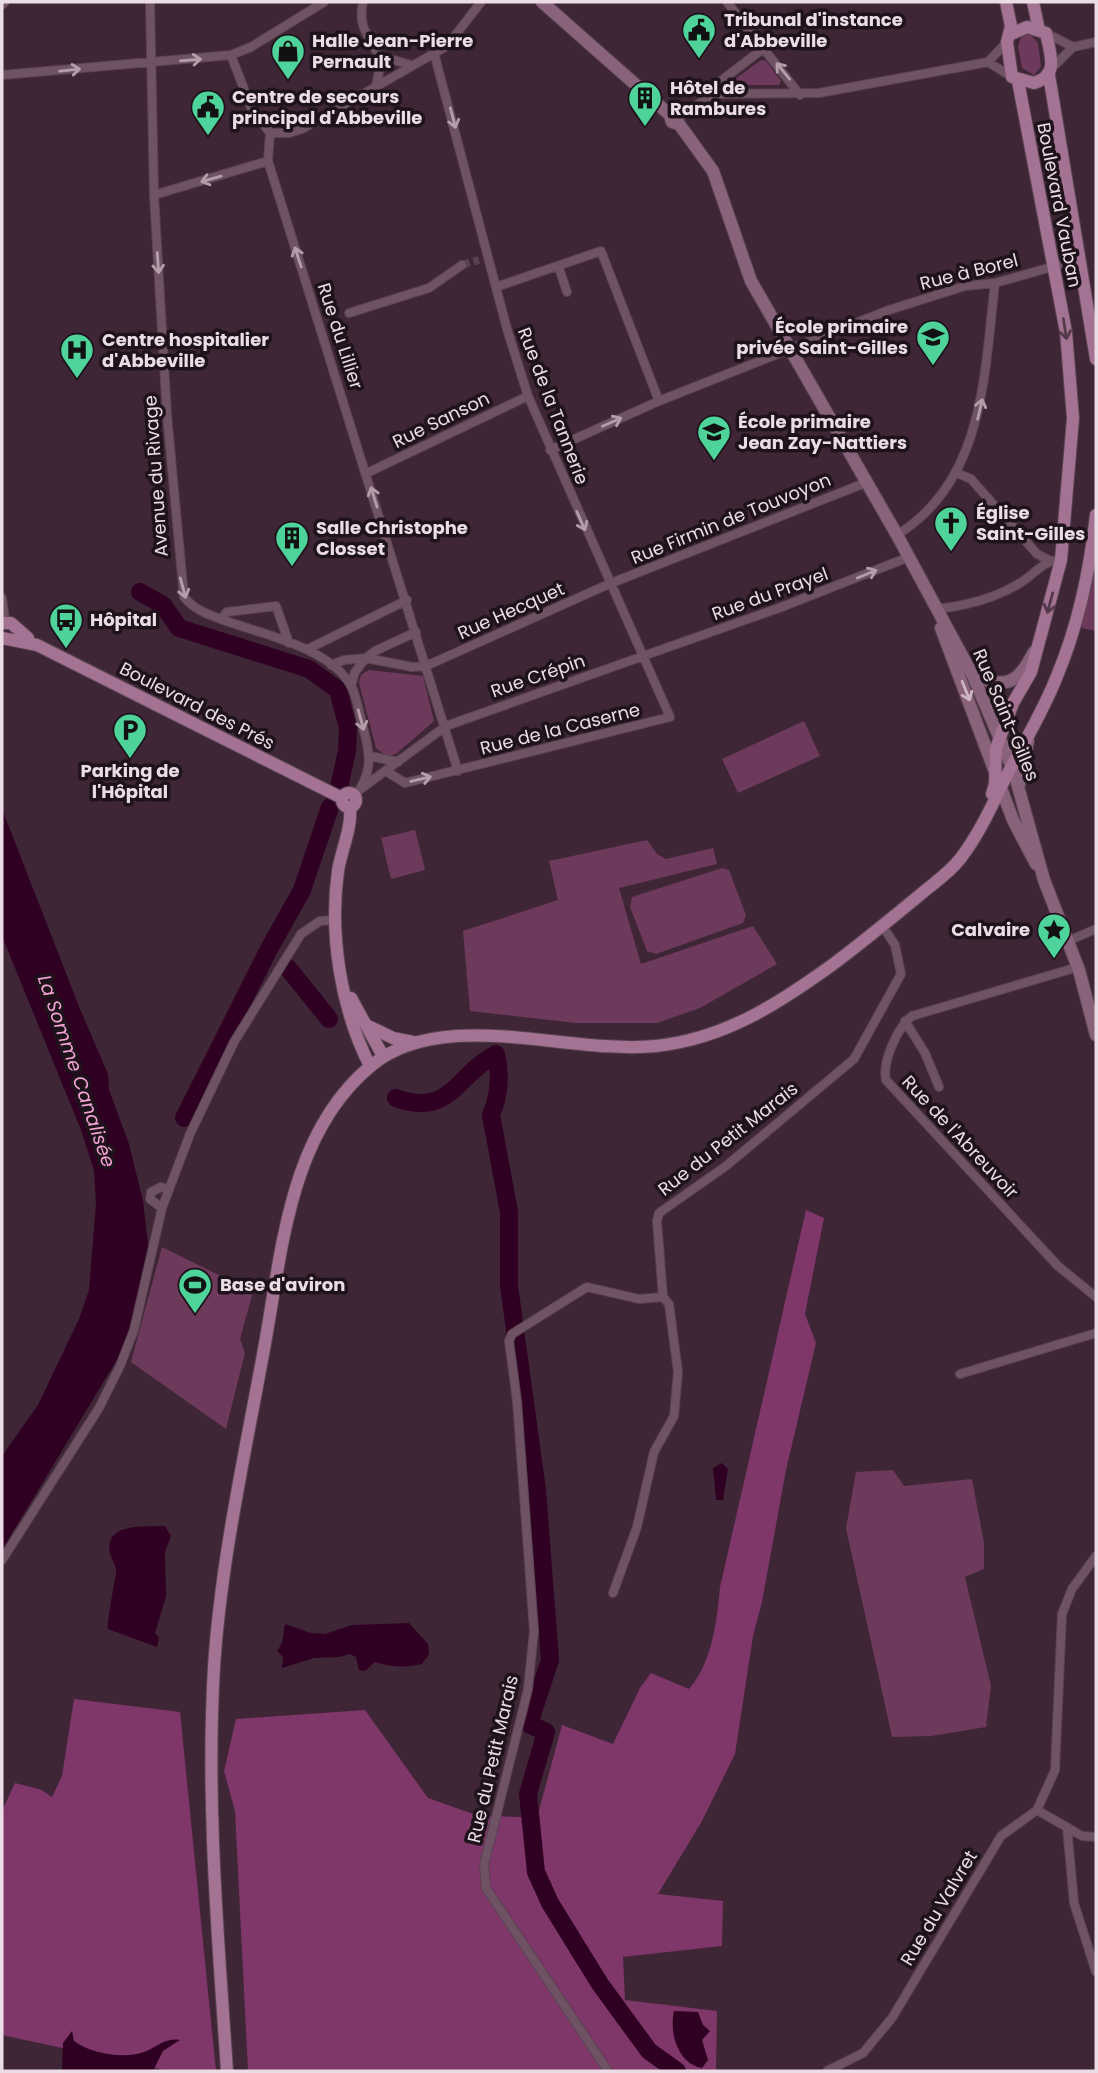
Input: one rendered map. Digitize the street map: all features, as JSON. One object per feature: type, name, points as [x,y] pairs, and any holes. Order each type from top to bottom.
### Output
[{"type":"main road","points":[[1006,2],[1008,38],[1027,27],[1043,32]]},
{"type":"main road","points":[[1033,2],[1043,32]]},
{"type":"main road","name":"Boulevard Vauban","points":[[1043,32],[1096,359]]},
{"type":"main road","name":"Boulevard Vauban","points":[[999,778],[995,754],[1013,703],[1031,672],[1041,636],[1070,473],[1072,398],[1066,332],[1008,38]]},
{"type":"main road","points":[[1015,79],[1034,83],[1051,71]]},
{"type":"main road","points":[[916,898],[970,830],[999,778],[1012,768],[1057,677],[1077,615],[1096,515]]},
{"type":"main road","name":"Boulevard des Prés","points":[[7,630],[351,798]]},
{"type":"main road","points":[[227,2071],[212,1778],[214,1667],[226,1562],[280,1260],[301,1173],[328,1113],[350,1084],[383,1056],[439,1037],[468,1036],[606,1047],[680,1043],[713,1034],[762,1012],[883,927],[961,858],[990,810],[999,778]]},
{"type":"main road","points":[[351,798],[338,872],[336,920],[339,963],[353,1027],[370,1066]]},
{"type":"main road","points":[[345,989],[383,1056]]},
{"type":"main road","points":[[367,1026],[393,1038],[416,1043]]},
{"type":"street","name":"Avenue du Rivage","points":[[150,2],[154,195],[180,577],[184,597],[192,607],[221,620],[308,649],[331,666],[351,686]]},
{"type":"street","points":[[2,75],[231,55],[251,47],[324,2]]},
{"type":"street","points":[[363,2],[362,26],[380,56],[382,67],[376,85]]},
{"type":"street","points":[[231,55],[252,110],[270,133],[289,133],[302,129],[447,47],[460,34],[481,2]]},
{"type":"street","name":"Rue Saint-Gilles","points":[[542,2],[677,118],[713,172],[751,281],[897,535],[973,676],[999,743],[1005,749],[1012,768],[1044,880]]},
{"type":"street","points":[[727,2],[800,94]]},
{"type":"street","points":[[1043,32],[1073,47]]},
{"type":"street","points":[[713,93],[800,94],[988,62],[1008,38]]},
{"type":"street","points":[[1051,71],[1073,47],[1096,42]]},
{"type":"street","points":[[677,118],[713,93],[722,80],[764,48]]},
{"type":"street","name":"Rue de la Tannerie","points":[[434,53],[528,396],[670,717]]},
{"type":"street","points":[[380,56],[411,65]]},
{"type":"street","points":[[988,62],[1015,79]]},
{"type":"street","name":"Rue du Lillier","points":[[270,133],[268,160],[426,666]]},
{"type":"street","points":[[154,195],[268,160]]},
{"type":"street","points":[[496,287],[559,268],[601,251],[659,401]]},
{"type":"street","points":[[479,260],[489,258]]},
{"type":"street","name":"Rue à Borel","points":[[550,450],[659,401],[789,349],[952,290],[995,283],[1080,258]]},
{"type":"street","points":[[349,313],[429,288],[462,265]]},
{"type":"street","points":[[559,268],[567,292]]},
{"type":"street","points":[[897,535],[924,515],[957,473],[981,408],[995,283]]},
{"type":"street","name":"Rue Sanson","points":[[367,473],[528,396]]},
{"type":"street","points":[[957,473],[971,480],[1037,554],[1055,560]]},
{"type":"street","name":"Rue Firmin de Touvoyon","points":[[609,584],[865,483]]},
{"type":"street","name":"Rue du Prayel","points":[[642,657],[779,608],[909,557]]},
{"type":"street","points":[[936,609],[966,606],[1018,584],[1055,560]]},
{"type":"street","name":"Rue Hecquet","points":[[426,666],[609,584]]},
{"type":"street","points":[[2,598],[7,630]]},
{"type":"street","points":[[308,649],[407,600]]},
{"type":"street","points":[[221,620],[227,612],[276,606],[289,643]]},
{"type":"street","name":"Rue Saint-Gilles","points":[[936,609],[1009,809],[1044,880],[1078,967],[1096,1035]]},
{"type":"street","points":[[351,798],[368,776],[370,755],[351,686],[355,672],[375,651],[416,632]]},
{"type":"street","points":[[973,676],[997,684],[1009,682],[1025,670],[1041,636]]},
{"type":"street","name":"Rue Crépin","points":[[446,726],[642,657]]},
{"type":"street","points":[[331,666],[344,660],[366,658],[412,667],[426,666],[458,771]]},
{"type":"street","name":"Rue de la Caserne","points":[[386,771],[405,783],[670,717]]},
{"type":"street","points":[[351,798],[446,726]]},
{"type":"street","points":[[1019,789],[1030,732]]},
{"type":"street","points":[[370,755],[398,762]]},
{"type":"street","points":[[990,810],[1009,809]]},
{"type":"street","points":[[2,1560],[99,1408],[120,1366],[134,1330],[162,1208],[190,1134],[251,1012],[301,934],[320,921],[336,920]]},
{"type":"street","name":"Rue du Petit Marais","points":[[608,2071],[486,1888],[484,1865],[528,1689],[534,1631],[517,1401],[509,1341],[512,1334],[587,1287],[639,1299],[663,1297],[657,1221],[659,1213],[726,1166],[854,1059],[901,974],[895,944],[883,927]]},
{"type":"street","points":[[1068,941],[1096,929]]},
{"type":"street","points":[[939,1087],[925,1053],[905,1021],[912,1016],[1078,967]]},
{"type":"street","name":"Rue de l'Abreuvoir","points":[[905,1021],[895,1039],[884,1073],[886,1080],[1058,1266],[1096,1297]]},
{"type":"street","points":[[162,1208],[150,1199],[151,1192],[161,1188],[169,1190]]},
{"type":"street","points":[[613,1593],[637,1527],[654,1452],[674,1416],[678,1372],[669,1304],[663,1297]]},
{"type":"street","points":[[960,1374],[1096,1333]]},
{"type":"street","points":[[1096,1556],[1072,1589],[1062,1614],[1055,1770],[1037,1810],[1082,1836],[1096,1837]]},
{"type":"street","name":"Rue du Valvret","points":[[827,2071],[863,2053],[892,2018],[1001,1836],[1037,1810]]},
{"type":"street","points":[[1067,1828],[1074,1903],[1096,1972]]},
{"type":"shaded area","points":[[1022,35],[1031,35],[1038,43],[1041,67],[1034,75],[1022,68],[1018,46]]},
{"type":"shaded area","points":[[761,60],[766,61],[781,81],[779,85],[732,85],[731,82]]},
{"type":"shaded area","points":[[1096,546],[1096,631],[1078,627]]},
{"type":"shaded area","points":[[369,670],[423,676],[434,721],[396,754],[386,756],[376,748],[359,683],[361,675]]},
{"type":"shaded area","points":[[804,721],[820,756],[738,793],[722,759]]},
{"type":"shaded area","points":[[415,830],[425,870],[391,879],[381,838]]},
{"type":"shaded area","points":[[647,840],[657,854],[666,859],[713,848],[717,864],[619,888],[641,964],[753,926],[777,964],[700,1008],[657,1023],[576,1023],[470,1011],[463,931],[558,900],[549,861]]},
{"type":"shaded area","points":[[722,868],[729,870],[746,915],[743,923],[656,954],[647,951],[630,907],[632,897]]},
{"type":"shaded area","points":[[806,1210],[824,1218],[805,1314],[816,1343],[786,1470],[762,1602],[753,1636],[735,1754],[702,1821],[658,1894],[723,1901],[722,1946],[623,1957],[625,2000],[717,2011],[716,2071],[248,2071],[235,1811],[224,1771],[236,1719],[365,1710],[428,1798],[476,1815],[537,1818],[562,1725],[613,1744],[640,1688],[651,1673],[689,1689],[703,1667],[712,1641],[720,1587]]},
{"type":"shaded area","name":"Base d'aviron","points":[[162,1247],[253,1292],[240,1339],[245,1353],[226,1429],[131,1362]]},
{"type":"shaded area","points":[[893,1470],[904,1486],[972,1479],[984,1543],[984,1569],[965,1577],[991,1686],[986,1727],[931,1736],[892,1737],[846,1528],[856,1472]]},
{"type":"shaded area","points":[[74,1699],[180,1712],[216,2071],[169,2071],[2,2035],[2,1811],[15,1783],[42,1790],[52,1797],[62,1776]]},
{"type":"water","name":"La Somme Canalisée","points":[[2,809],[108,1074],[109,1090],[129,1144],[143,1201],[149,1253],[126,1342],[2,1550],[2,1456],[38,1405],[79,1319],[89,1290],[96,1204],[94,1170],[81,1130],[2,936]]},
{"type":"water","points":[[722,1463],[728,1469],[723,1500],[716,1500],[713,1468]]},
{"type":"water","points":[[165,1526],[171,1536],[165,1552],[166,1596],[155,1633],[159,1637],[157,1647],[108,1629],[116,1571],[110,1543],[119,1531],[128,1528]]},
{"type":"water","points":[[409,1623],[428,1644],[429,1654],[422,1664],[398,1666],[375,1662],[365,1671],[359,1670],[356,1657],[350,1654],[314,1658],[282,1668],[283,1657],[277,1651],[282,1643],[285,1624],[311,1633],[325,1634],[352,1625]]},
{"type":"water","points":[[674,2011],[698,2012],[703,2025],[710,2031],[702,2040],[708,2060],[702,2068],[687,2060],[677,2046],[673,2029]]},
{"type":"water","points":[[72,2031],[74,2041],[81,2045],[98,2052],[118,2055],[136,2054],[165,2041],[180,2040],[163,2051],[153,2071],[62,2071],[63,2043]]},
{"type":"waterway","points":[[140,592],[163,605],[179,628],[309,669],[338,690],[348,728],[347,751],[340,783]]},
{"type":"waterway","points":[[184,1118],[269,949],[302,890],[330,807]]},
{"type":"waterway","points":[[288,968],[329,1019]]},
{"type":"waterway","points":[[396,1098],[414,1103],[429,1103],[441,1098],[496,1054],[498,1085],[491,1115],[509,1212],[509,1286],[537,1490],[550,1660],[529,1724],[546,1732],[528,1794],[536,1872],[550,1903],[600,1984],[649,2051],[677,2071]]},
{"type":"tunnel","points":[[462,265],[479,260]]},
{"type":"place","name":"Tribunal d'instance d'Abbeville","points":[[699,60]]},
{"type":"place","name":"Halle Jean-Pierre Pernault","points":[[288,81]]},
{"type":"place","name":"Hôtel de Rambures","points":[[645,128]]},
{"type":"place","name":"Centre de secours principal d'Abbeville","points":[[208,137]]},
{"type":"place","name":"École primaire privée Saint-Gilles","points":[[933,367]]},
{"type":"place","name":"Centre hospitalier d'Abbeville","points":[[77,380]]},
{"type":"place","name":"École primaire Jean Zay-Nattiers","points":[[714,462]]},
{"type":"place","name":"Église Saint-Gilles","points":[[951,553]]},
{"type":"place","name":"Salle Christophe Closset","points":[[292,568]]},
{"type":"place","name":"Hôpital","points":[[66,650]]},
{"type":"place","name":"Parking de l'Hôpital","points":[[130,760]]},
{"type":"place","name":"Calvaire","points":[[1054,960]]},
{"type":"place","name":"Base d'aviron","points":[[195,1315]]}]
